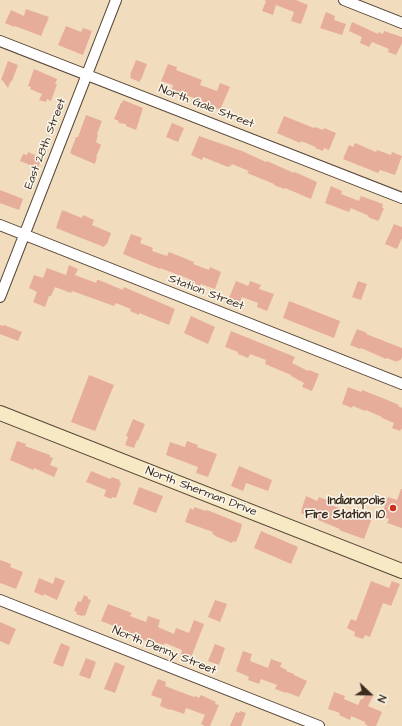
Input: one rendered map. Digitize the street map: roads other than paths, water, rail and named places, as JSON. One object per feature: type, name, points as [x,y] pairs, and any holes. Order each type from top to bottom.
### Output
[{"type":"main road","name":"North Sherman Drive","points":[[0,413],[402,571]]},
{"type":"street","name":"East 28th Street","points":[[0,297],[116,0]]},
{"type":"street","points":[[344,0],[402,23]]},
{"type":"street","name":"North Gale Street","points":[[0,41],[402,198]]},
{"type":"street","name":"Station Street","points":[[0,225],[402,384]]},
{"type":"street","name":"North Denny Street","points":[[0,600],[319,726]]},
{"type":"place","name":"Indianapolis Fire Station 10","points":[[393,508]]}]
